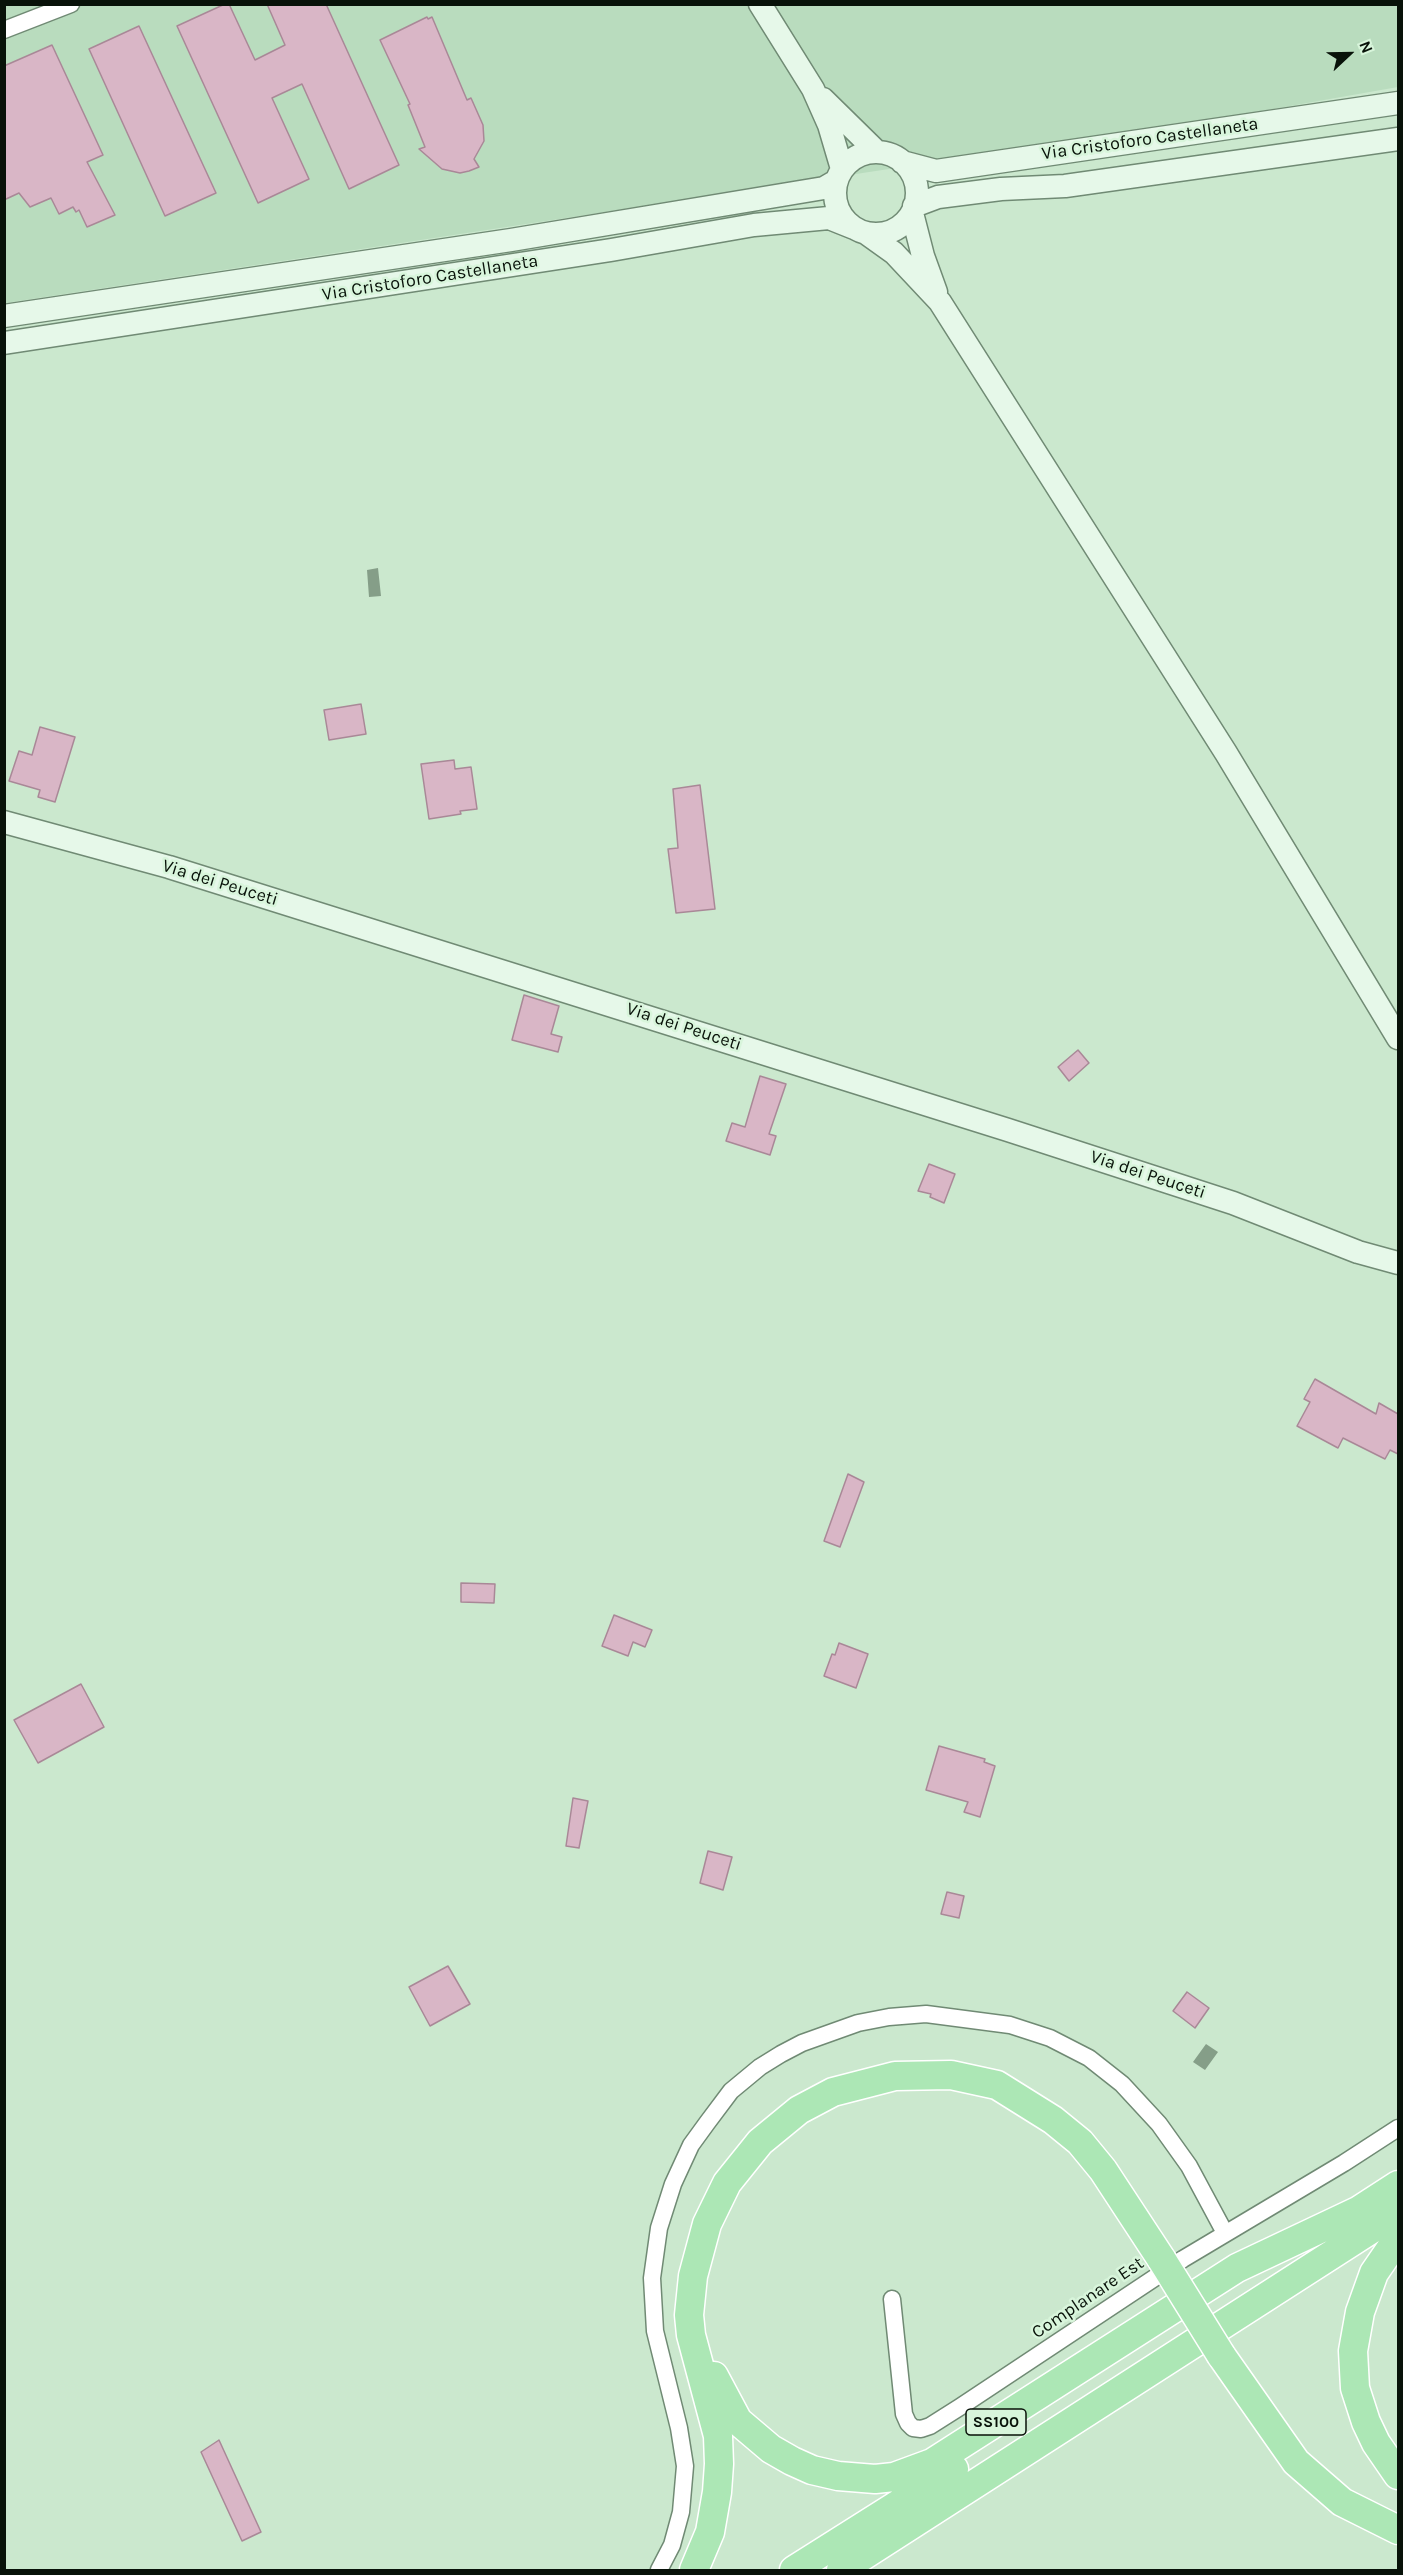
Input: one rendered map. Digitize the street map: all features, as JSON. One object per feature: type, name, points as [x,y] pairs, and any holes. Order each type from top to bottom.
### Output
[{"type":"highway","name":"SS100","points":[[694,2571],[710,2532],[719,2464],[718,2436],[691,2335],[689,2315],[702,2241],[716,2205],[727,2183],[760,2142],[790,2116],[816,2101],[853,2085],[895,2076],[951,2075],[997,2085],[1053,2120],[1092,2156],[1221,2355],[1296,2462],[1342,2502],[1398,2530]]},
{"type":"highway","name":"SS100","points":[[794,2571],[1398,2185]]},
{"type":"highway","name":"SS100","points":[[691,2294],[712,2371],[738,2421],[771,2449],[812,2470],[853,2478],[885,2478],[913,2472],[932,2463],[1237,2268],[1364,2208]]},
{"type":"highway","name":"SS100","points":[[841,2571],[1398,2212]]},
{"type":"highway","points":[[1398,2238],[1383,2257],[1370,2283],[1360,2312],[1353,2351],[1355,2388],[1359,2405],[1376,2443],[1398,2475]]},
{"type":"main road","points":[[760,4],[813,89],[829,125],[839,175]]},
{"type":"main road","points":[[813,89],[877,152]]},
{"type":"main road","name":"Via Cristoforo Castellaneta","points":[[902,162],[936,171],[1398,103]]},
{"type":"main road","name":"Via Cristoforo Castellaneta","points":[[913,210],[948,196],[1001,189],[1065,186],[1398,139]]},
{"type":"main road","points":[[940,302],[923,256],[913,210],[916,186],[911,172],[891,154],[864,153],[852,159],[839,175],[834,194],[843,219],[894,253],[940,302],[1226,753],[1398,1038]]},
{"type":"main road","name":"Via Cristoforo Castellaneta","points":[[4,316],[511,240],[824,188],[839,175]]},
{"type":"main road","points":[[860,231],[879,234],[892,231],[903,224],[913,210]]},
{"type":"main road","name":"Via Cristoforo Castellaneta","points":[[4,343],[611,250],[754,225],[829,218],[860,231]]},
{"type":"main road","name":"Via dei Peuceti","points":[[4,822],[169,867],[1008,1130],[1233,1203],[1358,1252],[1398,1263]]},
{"type":"main road","name":"Via dei Peuceti","points":[[1358,1252],[1398,1280]]},
{"type":"street","points":[[4,30],[71,4]]},
{"type":"street","points":[[660,2571],[672,2545],[681,2512],[685,2466],[679,2428],[655,2331],[652,2278],[659,2228],[673,2184],[692,2145],[731,2091],[774,2058],[802,2043],[858,2023],[926,2014],[1010,2025],[1050,2038],[1089,2058],[1122,2084],[1159,2124],[1189,2166],[1225,2233]]},
{"type":"street","name":"Complanare Est","points":[[892,2299],[904,2414],[913,2428],[921,2429],[930,2426],[960,2407],[1225,2233],[1344,2163],[1398,2128]]},
{"type":"shaded area","points":[[5,5],[1398,5],[1398,87],[1199,122],[5,303]]},
{"type":"shaded area","points":[[378,568],[381,596],[369,597],[367,570]]},
{"type":"shaded area","points":[[1206,2044],[1218,2052],[1205,2070],[1193,2062]]},
{"type":"building","points":[[229,4],[255,60],[285,45],[267,4],[326,4],[399,165],[349,189],[302,84],[272,98],[309,179],[258,203],[177,26]]},
{"type":"building","points":[[427,17],[428,19],[432,17],[467,100],[471,98],[483,125],[484,141],[474,159],[479,167],[469,171],[460,173],[442,169],[419,149],[425,147],[408,105],[410,104],[380,40]]},
{"type":"building","points":[[139,26],[216,193],[165,216],[89,49]]},
{"type":"building","points":[[52,45],[103,155],[87,162],[115,215],[87,227],[79,210],[76,212],[73,207],[59,214],[51,198],[30,207],[19,193],[4,200],[4,66]]},
{"type":"building","points":[[361,704],[366,734],[329,740],[324,710]]},
{"type":"building","points":[[40,727],[75,737],[55,802],[38,797],[40,790],[9,781],[19,751],[32,755]]},
{"type":"building","points":[[454,760],[455,769],[471,767],[477,809],[429,819],[421,764]]},
{"type":"building","points":[[700,785],[715,909],[676,913],[668,849],[678,848],[673,789]]},
{"type":"building","points":[[524,995],[559,1006],[551,1034],[562,1037],[558,1052],[512,1040]]},
{"type":"building","points":[[1078,1050],[1089,1063],[1069,1081],[1058,1067]]},
{"type":"building","points":[[760,1076],[786,1084],[769,1134],[776,1136],[770,1155],[726,1141],[732,1123],[745,1127]]},
{"type":"building","points":[[929,1164],[955,1174],[944,1203],[930,1197],[931,1194],[918,1191]]},
{"type":"building","points":[[1315,1379],[1376,1414],[1379,1403],[1398,1414],[1398,1454],[1390,1450],[1385,1459],[1343,1438],[1338,1448],[1297,1426],[1310,1402],[1304,1399]]},
{"type":"building","points":[[848,1474],[864,1482],[840,1547],[824,1541]]},
{"type":"building","points":[[461,1583],[495,1584],[494,1603],[461,1602]]},
{"type":"building","points":[[614,1615],[652,1630],[645,1647],[633,1642],[628,1656],[602,1646]]},
{"type":"building","points":[[839,1643],[868,1654],[856,1688],[824,1676],[832,1654],[835,1655]]},
{"type":"building","points":[[81,1684],[104,1727],[38,1763],[14,1720]]},
{"type":"building","points":[[939,1746],[985,1759],[984,1762],[995,1766],[980,1817],[964,1812],[968,1802],[926,1790]]},
{"type":"building","points":[[573,1798],[588,1801],[579,1848],[566,1846]]},
{"type":"building","points":[[708,1851],[732,1857],[723,1890],[700,1883]]},
{"type":"building","points":[[947,1892],[964,1896],[959,1918],[941,1914]]},
{"type":"building","points":[[448,1966],[470,2004],[430,2026],[409,1987]]},
{"type":"building","points":[[1187,1992],[1209,2008],[1195,2028],[1173,2011]]},
{"type":"building","points":[[219,2440],[261,2532],[242,2541],[201,2452]]}]
